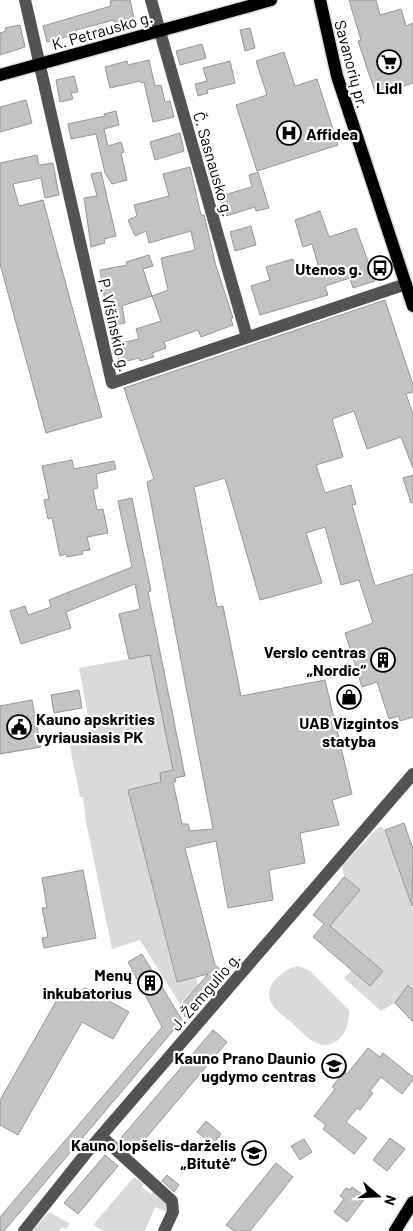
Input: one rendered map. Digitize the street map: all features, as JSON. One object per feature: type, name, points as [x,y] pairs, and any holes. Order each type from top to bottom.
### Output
[{"type":"main road","name":"K. Petrausko g.","points":[[0,75],[271,0]]},
{"type":"main road","name":"Savanorių pr.","points":[[320,0],[337,76],[413,306]]},
{"type":"main road","points":[[395,1231],[413,1202]]},
{"type":"street","name":"P. Višinskio g.","points":[[26,0],[112,383],[406,284]]},
{"type":"street","name":"Č. Sasnausko g.","points":[[151,0],[247,337]]},
{"type":"street","name":"J. Žemgulio g.","points":[[24,1231],[101,1136],[413,774]]},
{"type":"street","points":[[101,1136],[172,1201],[173,1212],[164,1231]]},
{"type":"shaded area","points":[[150,655],[173,770],[160,773],[161,782],[128,790],[176,981],[196,977],[198,985],[180,1004],[140,940],[112,949],[86,822],[83,797],[80,797],[68,737],[91,731],[79,668]]},
{"type":"shaded area","points":[[380,826],[385,830],[413,910],[413,990],[408,986],[395,1003],[381,1011],[344,978],[352,970],[370,986],[383,971],[330,926],[360,890],[344,877],[342,865]]},
{"type":"shaded area","points":[[298,966],[310,971],[349,1010],[349,1018],[344,1033],[334,1043],[328,1045],[312,1041],[278,1011],[270,1000],[269,994],[274,981],[291,968]]},
{"type":"shaded area","points":[[134,1177],[144,1184],[142,1187],[151,1194],[153,1191],[167,1203],[167,1212],[155,1207],[145,1231],[104,1231],[93,1225]]},
{"type":"shaded area","points":[[49,1212],[70,1224],[66,1229],[62,1227],[59,1231],[32,1231]]},
{"type":"building","points":[[130,0],[134,18],[114,22],[114,20],[76,30],[77,34],[47,42],[43,26],[111,6],[110,1]]},
{"type":"building","name":"Lidl","points":[[349,0],[376,0],[380,15],[401,9],[406,26],[413,23],[413,83],[376,95],[358,41],[361,40]]},
{"type":"building","points":[[20,25],[25,47],[0,55],[0,33],[6,31],[5,28]]},
{"type":"building","points":[[250,28],[255,48],[245,51],[240,30]]},
{"type":"building","points":[[202,44],[206,58],[180,65],[176,51]]},
{"type":"building","name":"Affidea","points":[[284,52],[295,86],[317,79],[338,145],[257,171],[236,105],[267,95],[256,61]]},
{"type":"building","points":[[149,60],[155,86],[161,85],[165,102],[170,101],[174,117],[153,122],[144,82],[141,83],[140,81],[110,88],[105,67],[127,61],[128,65]]},
{"type":"building","points":[[230,61],[235,83],[207,90],[208,93],[198,96],[195,84],[207,81],[203,68]]},
{"type":"building","points":[[74,76],[78,92],[71,93],[73,99],[60,102],[56,80]]},
{"type":"building","points":[[26,100],[32,123],[0,132],[0,107]]},
{"type":"building","points":[[116,111],[119,125],[104,129],[108,146],[121,142],[124,152],[121,153],[127,180],[112,184],[105,173],[96,134],[71,139],[68,124],[105,116],[104,114]]},
{"type":"building","points":[[180,133],[184,151],[155,160],[150,142]]},
{"type":"building","points":[[37,155],[39,165],[53,163],[59,195],[45,198],[41,178],[13,184],[19,206],[43,200],[102,417],[46,433],[0,264],[0,163]]},
{"type":"building","points":[[190,167],[201,215],[204,215],[216,266],[233,318],[231,319],[233,325],[201,337],[198,330],[164,342],[166,348],[152,353],[154,357],[140,361],[139,358],[119,363],[115,344],[139,339],[136,329],[161,321],[152,296],[168,290],[161,258],[195,250],[191,231],[149,243],[146,231],[135,236],[128,220],[137,216],[134,205],[169,196],[163,174]]},
{"type":"building","points":[[101,172],[116,236],[104,239],[105,243],[91,247],[84,198],[97,196],[91,174]]},
{"type":"building","points":[[258,172],[269,208],[256,211],[255,207],[226,216],[220,196],[252,187],[249,175]]},
{"type":"building","points":[[320,211],[329,237],[356,228],[375,281],[353,288],[350,278],[325,286],[328,295],[260,315],[251,286],[270,280],[266,267],[293,259],[297,272],[318,265],[312,244],[303,247],[295,220]]},
{"type":"building","points":[[251,226],[256,245],[235,251],[230,232]]},
{"type":"building","points":[[149,255],[153,266],[143,269],[152,296],[122,306],[125,323],[109,326],[100,270],[127,265],[126,262]]},
{"type":"building","points":[[385,300],[413,385],[413,392],[406,394],[413,414],[413,468],[401,437],[367,449],[354,411],[332,419],[343,457],[316,465],[325,493],[351,485],[356,504],[352,505],[375,586],[413,574],[413,717],[400,721],[399,716],[389,719],[377,682],[362,687],[345,633],[373,623],[359,580],[341,585],[325,527],[306,533],[322,583],[260,600],[225,478],[194,487],[217,607],[223,606],[241,696],[325,680],[352,794],[332,800],[339,825],[300,833],[305,863],[269,870],[273,900],[228,908],[216,841],[185,848],[215,965],[224,972],[185,1017],[182,1004],[208,974],[177,982],[128,790],[161,782],[160,773],[173,770],[150,655],[129,659],[119,614],[140,609],[135,584],[66,612],[71,628],[21,644],[10,611],[25,606],[28,615],[51,607],[49,600],[132,567],[118,501],[132,498],[151,591],[148,592],[185,776],[175,778],[176,782],[173,782],[182,824],[188,824],[190,831],[213,829],[147,482],[154,479],[124,388]]},
{"type":"building","points":[[72,460],[74,469],[114,461],[116,469],[96,474],[98,488],[93,489],[97,510],[103,509],[108,533],[87,537],[90,550],[82,551],[83,554],[67,557],[66,554],[60,556],[52,518],[48,519],[44,500],[49,499],[42,466]]},
{"type":"building","points":[[413,475],[413,502],[411,503],[403,478]]},
{"type":"building","points":[[79,690],[82,708],[54,713],[51,695]]},
{"type":"building","name":"Kauno apskrities vyriausiasis PK","points":[[32,700],[41,747],[0,754],[0,706]]},
{"type":"building","points":[[404,823],[413,849],[412,906],[385,830]]},
{"type":"building","points":[[83,870],[96,938],[44,948],[42,938],[48,937],[42,908],[47,908],[42,878]]},
{"type":"building","points":[[344,877],[360,890],[330,926],[383,971],[370,986],[313,937],[324,924],[313,915]]},
{"type":"building","points":[[142,954],[182,1020],[4,1231],[0,1231],[0,1217],[162,1027],[128,962]]},
{"type":"building","points":[[408,985],[413,990],[413,1022],[395,1003]]},
{"type":"building","points":[[86,988],[129,1012],[113,1039],[82,1022],[18,1135],[0,1125],[0,1100],[58,998]]},
{"type":"building","points":[[213,1030],[227,1042],[135,1151],[120,1139]]},
{"type":"building","points":[[368,1048],[380,1057],[383,1053],[413,1077],[413,1080],[402,1094],[381,1077],[370,1091],[373,1093],[360,1110],[357,1108],[346,1122],[367,1138],[354,1154],[323,1129],[326,1125],[314,1116],[335,1089],[332,1087],[344,1072],[347,1074]]},
{"type":"building","points":[[206,1121],[221,1134],[213,1144],[197,1132]]},
{"type":"building","points":[[390,1138],[405,1149],[387,1171],[373,1160]]},
{"type":"building","points":[[304,1139],[312,1152],[300,1160],[291,1146]]},
{"type":"building","points":[[105,1155],[118,1166],[78,1214],[64,1203]]},
{"type":"building","points":[[276,1163],[293,1177],[250,1231],[234,1231],[226,1225]]},
{"type":"building","points":[[167,1175],[179,1185],[174,1192],[162,1181]]},
{"type":"building","points":[[352,1187],[366,1197],[347,1222],[334,1212],[344,1199],[340,1196],[346,1188],[350,1190]]},
{"type":"place","name":"Lidl","points":[[389,62]]},
{"type":"place","name":"Affidea","points":[[289,133]]},
{"type":"place","name":"Utenos g.","points":[[380,268]]},
{"type":"place","name":"Verslo centras „Nordic“","points":[[383,660]]},
{"type":"place","name":"UAB Vizgintos statyba","points":[[349,697]]},
{"type":"place","name":"Kauno apskrities vyriausiasis PK","points":[[19,727]]},
{"type":"place","name":"Menų inkubatorius","points":[[150,983]]},
{"type":"place","name":"Kauno Prano Daunio ugdymo centras","points":[[334,1066]]},
{"type":"place","name":"Kauno lopšelis-darželis „Bitutė“","points":[[254,1153]]}]
